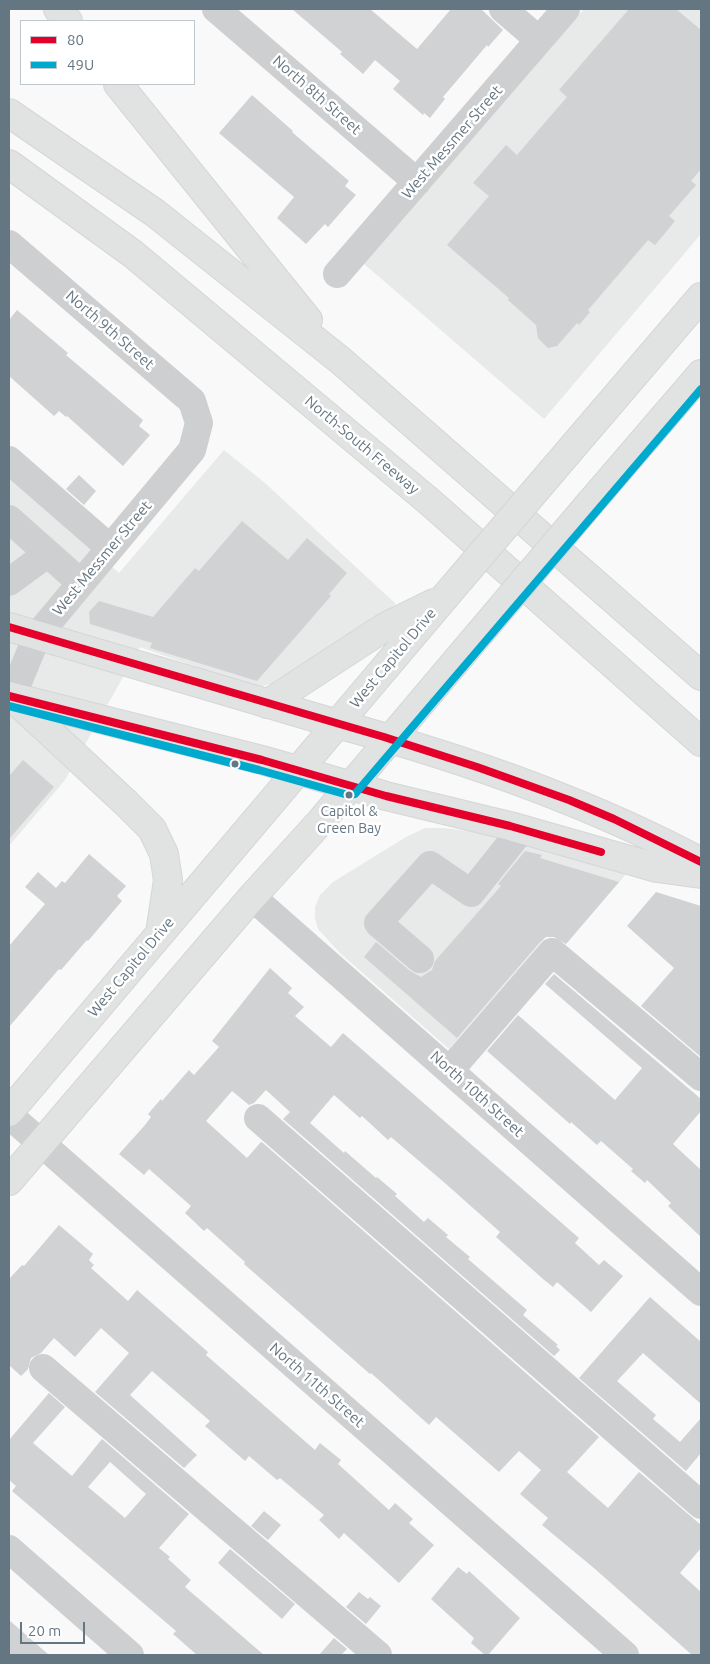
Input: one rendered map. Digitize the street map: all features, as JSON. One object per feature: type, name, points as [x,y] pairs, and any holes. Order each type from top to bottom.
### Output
[{"type":"main road","points":[[58,9],[67,20]]},
{"type":"main road","points":[[119,85],[340,360]]},
{"type":"main road","points":[[9,113],[155,213],[340,360],[701,676]]},
{"type":"main road","name":"North-South Freeway","points":[[9,164],[133,254],[386,465],[701,742]]},
{"type":"main road","name":"West Capitol Drive","points":[[9,1114],[337,724],[701,297]]},
{"type":"main road","points":[[9,1181],[252,897],[351,785],[701,374]]},
{"type":"main road","points":[[267,704],[385,627],[444,598]]},
{"type":"main road","points":[[9,627],[267,704],[391,738],[512,778],[667,844],[701,862]]},
{"type":"main road","points":[[10,697],[299,770],[386,796],[522,829],[657,868],[701,874]]},
{"type":"main road","points":[[10,697],[152,829],[164,854],[168,880],[160,933]]},
{"type":"street","name":"North 8th Street","points":[[216,9],[417,182]]},
{"type":"street","points":[[503,9],[539,40]]},
{"type":"street","name":"West Messmer Street","points":[[337,274],[566,9]]},
{"type":"street","name":"North 9th Street","points":[[9,244],[192,401],[199,423]]},
{"type":"street","name":"West Messmer Street","points":[[10,697],[37,636],[192,450],[199,423]]},
{"type":"street","points":[[9,460],[110,548]]},
{"type":"street","points":[[9,519],[81,583]]},
{"type":"street","points":[[9,582],[47,554]]},
{"type":"street","points":[[420,959],[378,923],[430,865],[471,893],[522,829]]},
{"type":"street","name":"North 10th Street","points":[[252,897],[701,1292]]},
{"type":"street","points":[[450,1070],[552,952],[701,1078]]},
{"type":"street","name":"North 11th Street","points":[[9,1114],[625,1655]]},
{"type":"street","points":[[258,1118],[701,1505]]},
{"type":"street","points":[[43,1368],[378,1655]]},
{"type":"street","points":[[9,1549],[130,1655]]},
{"type":"shaded area","points":[[584,9],[701,9],[701,234],[544,419],[363,263]]},
{"type":"shaded area","points":[[224,450],[265,483],[396,604],[337,647],[281,681],[256,688],[140,647],[65,780],[9,846],[9,477],[119,573]]},
{"type":"shaded area","points":[[425,828],[444,828],[493,834],[627,873],[567,943],[551,931],[449,1049],[340,953],[318,929],[315,918],[315,907],[320,895],[333,882],[406,837]]},
{"type":"building","points":[[292,9],[370,9],[417,49],[451,9],[481,9],[503,30],[488,47],[487,45],[443,97],[445,99],[430,118],[424,113],[423,115],[393,89],[400,81],[375,60],[363,74],[340,54],[342,52]]},
{"type":"building","points":[[629,9],[676,9],[701,30],[701,169],[691,181],[696,185],[669,216],[675,221],[655,245],[648,240],[588,310],[590,312],[579,325],[577,323],[557,346],[548,348],[538,338],[536,325],[508,300],[509,298],[447,245],[489,196],[473,183],[506,145],[517,155],[567,97],[559,90]]},
{"type":"building","points":[[252,95],[349,181],[345,186],[356,195],[328,227],[325,224],[306,244],[277,218],[294,197],[219,133]]},
{"type":"building","points":[[17,310],[68,353],[66,355],[143,420],[139,426],[150,435],[123,466],[67,416],[59,411],[54,416],[9,376],[9,320]]},
{"type":"building","points":[[79,475],[96,491],[84,505],[66,489]]},
{"type":"building","points":[[242,521],[288,560],[307,538],[347,573],[329,594],[331,596],[257,681],[150,648],[152,643],[90,624],[89,612],[99,601],[153,617],[195,568],[199,571]]},
{"type":"building","points":[[23,760],[54,787],[9,839],[9,776]]},
{"type":"building","points":[[525,851],[542,855],[540,858],[619,882],[566,944],[554,937],[546,937],[540,942],[457,1038],[364,957],[376,942],[410,971],[421,977],[432,970],[435,961],[501,886],[498,884]]},
{"type":"building","points":[[89,854],[126,886],[117,896],[122,901],[88,941],[61,970],[59,969],[9,1027],[9,946],[45,904],[25,887],[38,872],[56,888],[62,881],[65,883]]},
{"type":"building","points":[[656,892],[701,906],[701,1057],[641,1006],[674,968],[627,926]]},
{"type":"building","points":[[270,968],[292,988],[288,993],[304,1007],[295,1016],[331,1047],[343,1033],[579,1238],[575,1243],[599,1265],[604,1260],[623,1276],[591,1312],[557,1282],[553,1287],[543,1279],[496,1237],[500,1232],[446,1184],[391,1137],[388,1140],[362,1116],[360,1118],[334,1095],[310,1123],[344,1153],[345,1151],[397,1194],[395,1196],[424,1222],[428,1218],[448,1235],[446,1237],[470,1257],[468,1259],[527,1310],[523,1315],[558,1345],[556,1346],[560,1350],[554,1356],[283,1119],[290,1112],[266,1090],[254,1103],[249,1105],[232,1091],[206,1121],[247,1158],[261,1142],[263,1143],[599,1437],[567,1472],[608,1508],[639,1472],[701,1525],[701,1548],[680,1573],[701,1592],[701,1655],[692,1655],[542,1525],[548,1518],[520,1494],[541,1470],[519,1451],[499,1472],[436,1417],[429,1425],[244,1264],[245,1262],[207,1228],[204,1231],[185,1213],[191,1206],[149,1169],[144,1175],[119,1154],[145,1125],[151,1117],[148,1114],[161,1099],[162,1101],[189,1070],[194,1075],[219,1047],[212,1041]]},
{"type":"building","points":[[554,974],[701,1099],[701,1111],[673,1144],[701,1170],[701,1237],[668,1206],[671,1203],[647,1180],[645,1183],[631,1171],[633,1169],[601,1141],[597,1145],[571,1122],[570,1124],[487,1051],[518,1015],[615,1100],[642,1068],[545,984]]},
{"type":"building","points":[[59,1225],[93,1254],[89,1260],[94,1265],[91,1268],[128,1301],[137,1290],[208,1352],[206,1355],[315,1450],[320,1443],[341,1460],[338,1464],[389,1510],[395,1503],[413,1519],[409,1523],[434,1545],[399,1583],[344,1533],[339,1539],[319,1520],[324,1515],[280,1478],[277,1480],[249,1456],[245,1461],[205,1426],[210,1421],[152,1371],[130,1395],[197,1455],[184,1468],[95,1392],[129,1353],[101,1328],[75,1357],[54,1338],[41,1353],[31,1358],[28,1369],[21,1376],[9,1365],[9,1279],[22,1265],[24,1266]]},
{"type":"building","points":[[650,1297],[701,1342],[701,1404],[643,1353],[617,1381],[656,1415],[653,1419],[680,1442],[701,1418],[701,1453],[686,1471],[579,1378]]},
{"type":"building","points":[[49,1393],[65,1407],[33,1443],[72,1476],[102,1439],[189,1514],[159,1548],[191,1580],[185,1587],[264,1655],[197,1655],[173,1634],[176,1631],[12,1491],[16,1486],[9,1480],[9,1440]],"holes":[[[110,1462],[146,1494],[125,1518],[88,1487]]]},
{"type":"building","points":[[264,1511],[281,1525],[268,1540],[251,1526]]},
{"type":"building","points":[[230,1549],[295,1604],[282,1619],[218,1563]]},
{"type":"building","points":[[458,1567],[467,1574],[469,1571],[520,1618],[488,1655],[485,1655],[471,1643],[474,1638],[431,1599]]},
{"type":"building","points":[[359,1592],[368,1599],[370,1597],[381,1606],[366,1624],[346,1607]]},
{"type":"building","points":[[9,1620],[49,1655],[9,1655]]},
{"type":"building","points":[[334,1638],[347,1649],[341,1655],[319,1655]]},
{"type":"transit line","name":"49U","points":[[9,706],[259,770],[348,795],[355,794],[701,389]]},
{"type":"transit line","name":"80","points":[[9,627],[384,737],[477,767],[569,800],[614,819],[701,862]]},
{"type":"transit line","name":"80","points":[[9,696],[262,760],[386,796],[510,826],[601,852]]},
{"type":"place","name":"Capitol & Green Bay","points":[[349,795]]}]
